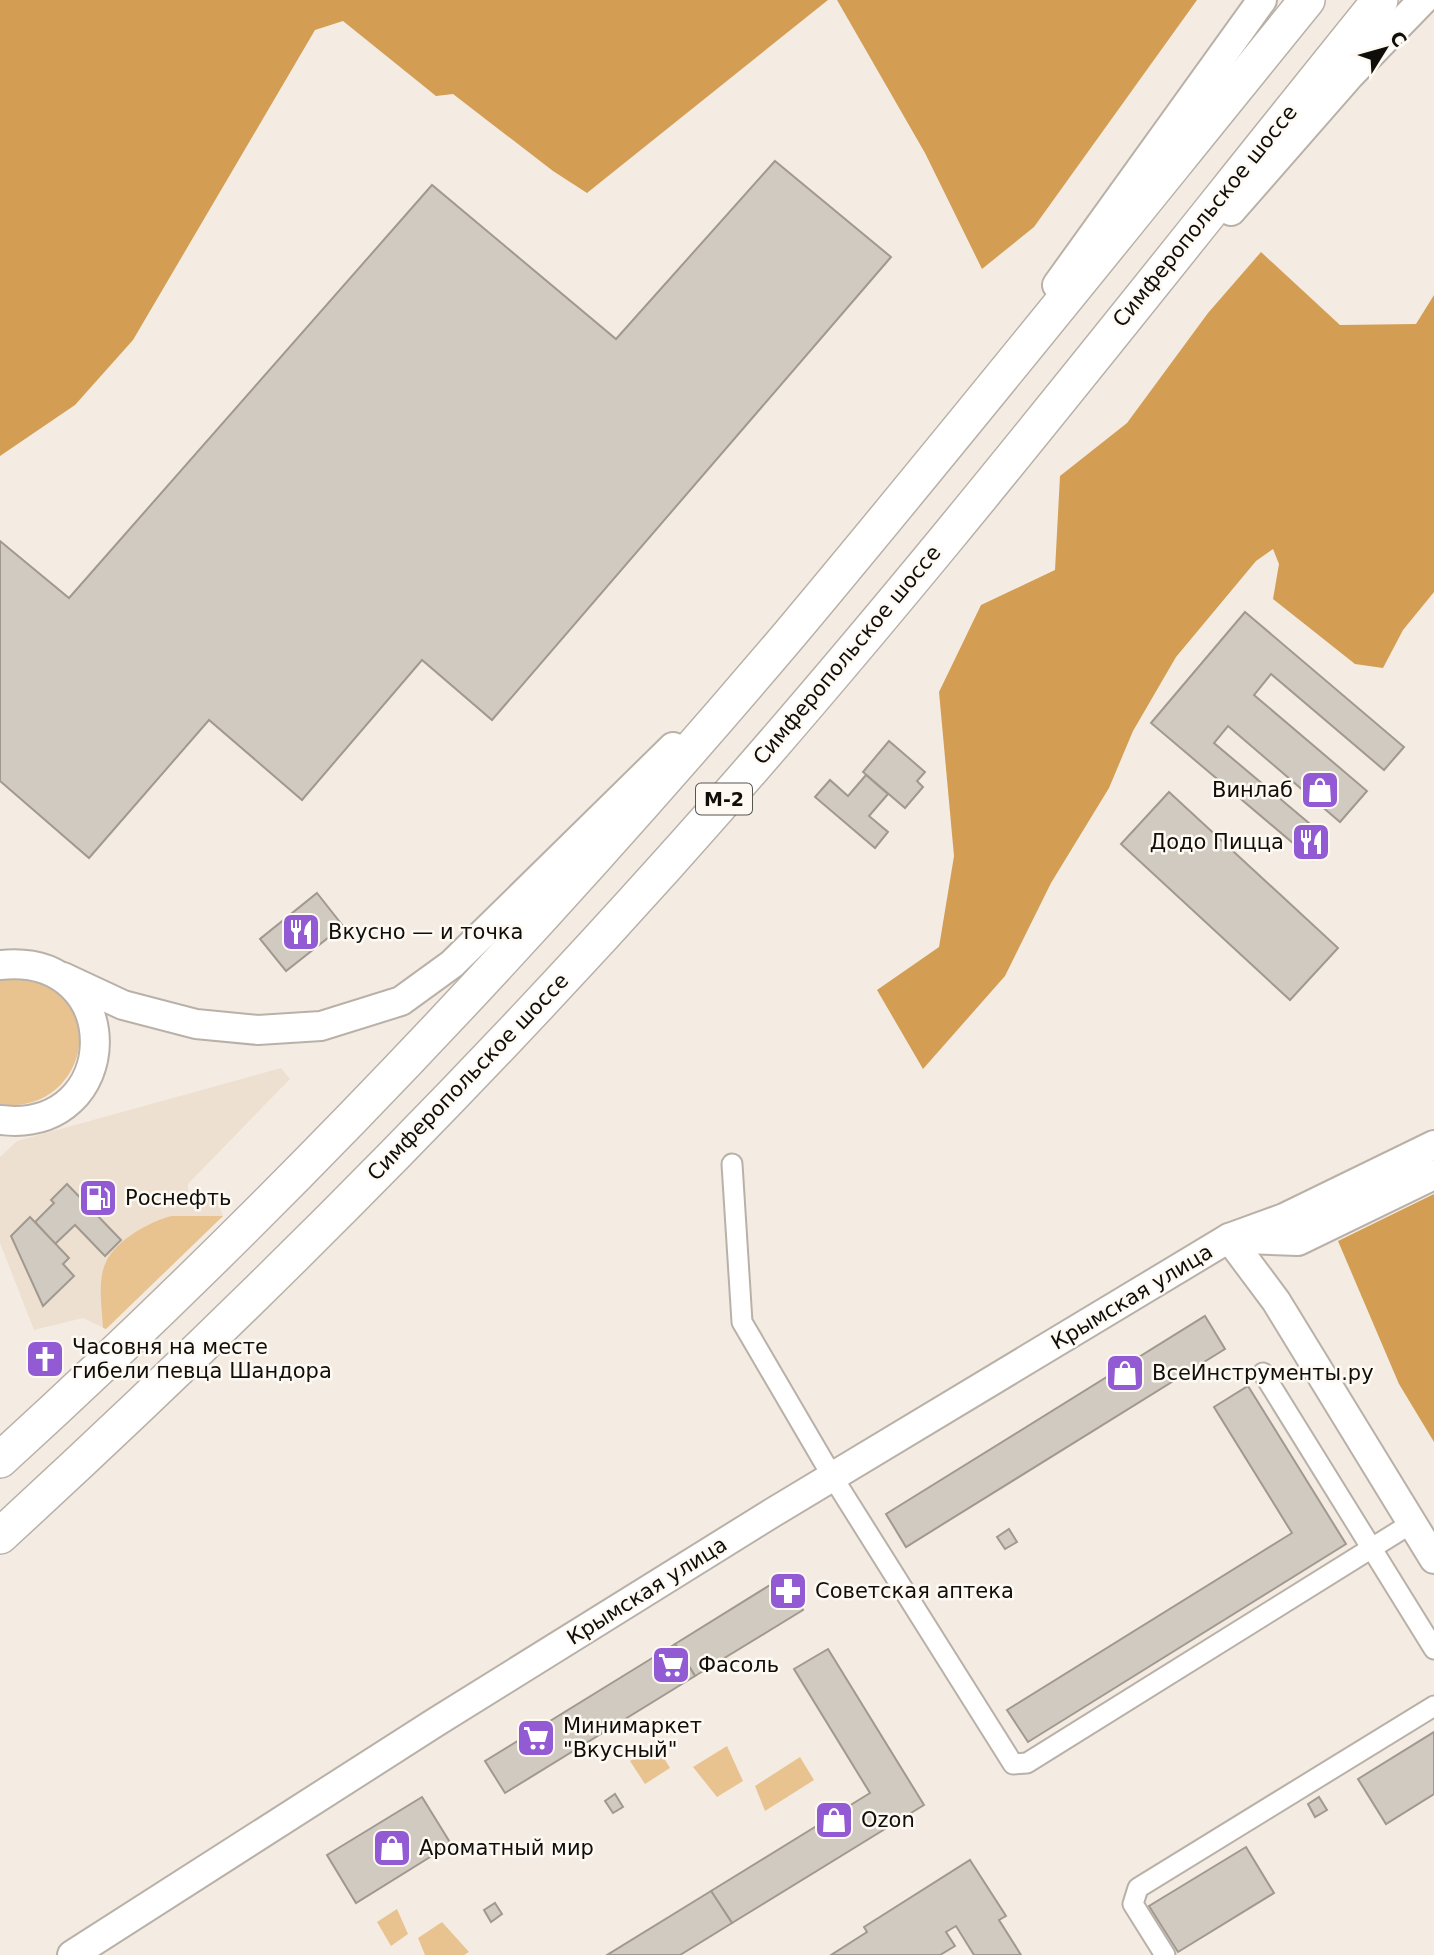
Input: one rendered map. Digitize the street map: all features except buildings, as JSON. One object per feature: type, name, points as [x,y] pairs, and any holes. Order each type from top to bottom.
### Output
[{"type":"highway","name":"М-2","points":[[0,1460],[83,1385],[237,1234],[456,1009],[788,636],[1307,0]]},
{"type":"highway","name":"Симферопольское шоссе","points":[[0,1536],[112,1434],[274,1277],[502,1044],[686,843],[868,633],[1380,0]]},
{"type":"street","points":[[931,462],[1262,0]]},
{"type":"street","points":[[968,510],[1350,75],[1423,0]]},
{"type":"street","points":[[0,965],[20,963],[43,967],[122,1004],[196,1024],[258,1030],[321,1026],[401,1001],[452,964],[788,636]]},
{"type":"street","points":[[0,1119],[22,1121],[43,1117],[62,1108],[78,1093],[90,1075],[96,1054],[96,1032],[90,1011],[79,992],[63,977]]},
{"type":"street","name":"Крымская улица","points":[[72,1955],[436,1722],[832,1476],[1229,1238],[1284,1218],[1434,1145]]},
{"type":"street","points":[[732,1164],[742,1322],[832,1476],[1008,1760],[1021,1766],[1412,1523]]},
{"type":"street","points":[[1229,1238],[1298,1241],[1434,1175]]},
{"type":"street","points":[[1229,1238],[1276,1301],[1434,1559]]},
{"type":"street","points":[[1263,1373],[1434,1649]]},
{"type":"street","points":[[1165,1955],[1133,1903],[1138,1888],[1434,1706]]},
{"type":"shaded area","points":[[0,0],[828,0],[587,193],[553,171],[453,94],[436,96],[343,21],[315,30],[133,340],[75,405],[0,456]]},
{"type":"shaded area","points":[[837,0],[1197,0],[1034,227],[982,269],[925,153]]},
{"type":"shaded area","points":[[1261,252],[1340,325],[1416,324],[1434,295],[1434,592],[1403,630],[1383,668],[1355,664],[1273,599],[1279,564],[1273,549],[1256,561],[1176,657],[1133,731],[1109,788],[1051,883],[1005,976],[923,1069],[877,990],[939,947],[954,856],[939,692],[981,605],[1055,570],[1060,476],[1127,423],[1208,313]]},
{"type":"shaded area","points":[[26,978],[51,988],[69,1005],[78,1025],[79,1046],[74,1066],[62,1083],[45,1097],[24,1104],[0,1104],[0,979]]},
{"type":"shaded area","name":"Роснефть","points":[[281,1068],[290,1079],[188,1184],[188,1193],[193,1197],[216,1196],[223,1216],[106,1329],[83,1318],[34,1330],[0,1243],[0,1157],[17,1141]]},
{"type":"shaded area","points":[[1434,1194],[1434,1442],[1399,1384],[1338,1241]]},
{"type":"shaded area","points":[[172,1216],[223,1216],[106,1329],[103,1328],[101,1294],[106,1262],[117,1247],[134,1233]]},
{"type":"shaded area","points":[[656,1745],[670,1768],[645,1784],[630,1761]]},
{"type":"shaded area","points":[[727,1746],[743,1781],[717,1797],[693,1767]]},
{"type":"shaded area","points":[[800,1757],[814,1780],[765,1811],[755,1786]]},
{"type":"shaded area","points":[[397,1909],[408,1934],[391,1946],[377,1922]]},
{"type":"shaded area","points":[[442,1922],[469,1952],[464,1955],[425,1955],[418,1938]]},
{"type":"place","name":"Винлаб","points":[[1320,790]]},
{"type":"place","name":"Додо Пицца","points":[[1311,842]]},
{"type":"place","name":"Вкусно — и точка","points":[[301,932]]},
{"type":"place","name":"Роснефть","points":[[98,1198]]},
{"type":"place","name":"Часовня на месте гибели певца Шандора","points":[[45,1359]]},
{"type":"place","name":"ВсеИнструменты.ру","points":[[1125,1373]]},
{"type":"place","name":"Советская аптека","points":[[788,1591]]},
{"type":"place","name":"Фасоль","points":[[671,1665]]},
{"type":"place","name":"Минимаркет \"Вкусный\"","points":[[536,1738]]},
{"type":"place","name":"Ozon","points":[[834,1820]]},
{"type":"place","name":"Ароматный мир","points":[[392,1848]]}]
